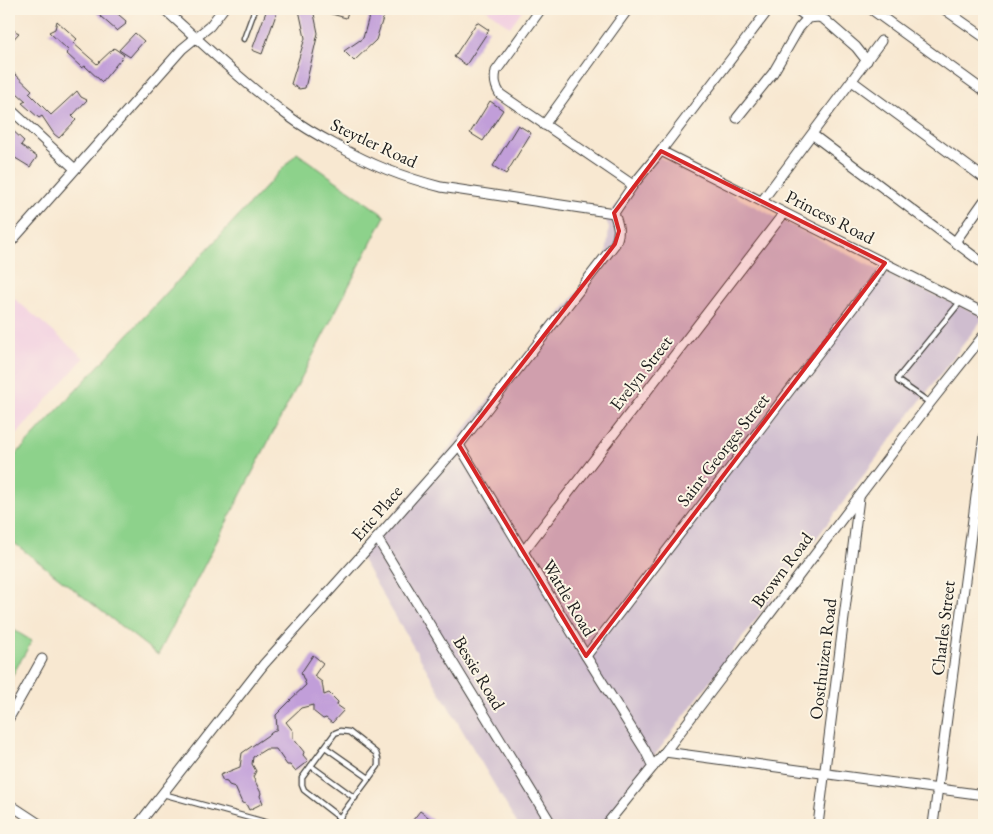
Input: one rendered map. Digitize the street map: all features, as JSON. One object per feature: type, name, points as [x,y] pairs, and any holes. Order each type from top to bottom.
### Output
[{"type":"street","name":"Steytler Road","points":[[164,9],[288,116],[313,133],[366,161],[391,172],[441,187],[614,213]]},
{"type":"street","points":[[9,244],[179,52],[210,26],[222,9]]},
{"type":"street","points":[[541,9],[496,71],[494,83],[497,89],[500,94],[633,185]]},
{"type":"street","points":[[544,125],[628,9]]},
{"type":"street","points":[[614,213],[633,185],[769,9]]},
{"type":"street","points":[[796,9],[808,18]]},
{"type":"street","points":[[871,9],[984,91]]},
{"type":"street","points":[[944,9],[984,37]]},
{"type":"street","points":[[737,118],[773,73],[799,28],[808,18],[819,16],[825,20],[856,47],[867,61]]},
{"type":"street","points":[[762,202],[882,41]]},
{"type":"street","points":[[852,81],[984,178]]},
{"type":"street","points":[[9,108],[75,169]]},
{"type":"street","points":[[813,135],[984,264]]},
{"type":"street","name":"Princess Road","points":[[661,151],[984,313]]},
{"type":"street","points":[[955,242],[984,200]]},
{"type":"street","name":"Eric Place","points":[[138,825],[264,664],[459,445],[615,244],[619,231],[614,213]]},
{"type":"street","name":"Evelyn Street","points":[[523,552],[784,213]]},
{"type":"street","name":"Saint Georges Street","points":[[586,656],[872,283],[885,263]]},
{"type":"street","name":"Brown Road","points":[[606,825],[665,752],[930,403],[984,336]]},
{"type":"street","name":"Charles Street","points":[[933,825],[984,435]]},
{"type":"street","name":"Wattle Road","points":[[459,445],[645,750],[653,767]]},
{"type":"street","name":"Oosthuizen Road","points":[[818,825],[859,496]]},
{"type":"street","name":"Bessie Road","points":[[377,538],[552,825]]},
{"type":"street","points":[[9,718],[42,659]]},
{"type":"street","points":[[665,752],[984,794]]},
{"type":"street","points":[[9,804],[42,825]]},
{"type":"lane","points":[[244,39],[255,9]]},
{"type":"lane","points":[[930,403],[898,381],[898,378],[960,301]]},
{"type":"lane","points":[[334,825],[340,818],[378,766],[376,753],[348,732],[340,731],[335,734],[302,778],[302,785],[304,790],[340,818]]},
{"type":"lane","points":[[325,747],[369,778]]},
{"type":"lane","points":[[311,766],[354,798]]},
{"type":"lane","points":[[162,794],[272,825]]},
{"type":"highlighted area","points":[[661,151],[885,263],[586,656],[459,445],[615,244],[619,231],[614,213]]},
{"type":"shaded area","points":[[486,9],[523,9],[510,27]]},
{"type":"shaded area","points":[[659,157],[876,269],[984,317],[850,493],[603,825],[518,825],[360,556],[606,257],[609,227],[605,218]]},
{"type":"shaded area","points":[[9,294],[84,358],[9,443]]},
{"type":"green space","points":[[297,153],[385,216],[158,655],[9,539],[9,462]]},
{"type":"green space","points":[[9,627],[32,641],[9,681]]},
{"type":"building","points":[[92,9],[112,9],[126,21],[126,24],[117,31]]},
{"type":"building","points":[[267,9],[278,9],[262,54],[252,50]]},
{"type":"building","points":[[313,9],[318,33],[305,88],[299,89],[291,84],[305,38],[299,10]]},
{"type":"building","points":[[322,9],[349,9],[346,18],[321,11]]},
{"type":"building","points":[[371,9],[386,9],[376,40],[354,61],[344,51],[363,38]]},
{"type":"building","points":[[57,21],[77,39],[73,43],[97,64],[114,48],[124,55],[102,82],[85,66],[82,68],[66,53],[69,51],[49,32],[55,29]]},
{"type":"building","points":[[477,22],[489,30],[466,65],[454,57]]},
{"type":"building","points":[[9,28],[19,33],[9,44]]},
{"type":"building","points":[[135,33],[144,41],[130,57],[119,50]]},
{"type":"building","points":[[14,73],[32,90],[29,93],[51,115],[77,91],[81,97],[87,100],[72,116],[76,120],[59,138],[54,134],[42,116],[39,118],[22,103],[26,101],[9,86],[9,81]]},
{"type":"building","points":[[490,101],[503,110],[483,141],[470,133]]},
{"type":"building","points":[[518,125],[531,133],[506,174],[493,166]]},
{"type":"building","points":[[9,127],[24,141],[21,145],[37,157],[30,167],[12,156],[15,151],[9,146]]},
{"type":"building","points":[[313,655],[323,663],[314,676],[322,682],[324,695],[329,693],[338,702],[337,705],[344,710],[332,723],[313,711],[313,705],[301,708],[286,722],[293,731],[293,738],[304,752],[303,755],[308,761],[295,771],[290,765],[287,765],[276,749],[266,749],[253,757],[252,764],[256,771],[253,777],[261,793],[260,796],[263,803],[249,810],[246,804],[242,803],[235,787],[223,781],[220,775],[240,767],[242,753],[277,729],[276,715],[306,685],[301,673]]},
{"type":"building","points":[[420,811],[439,825],[409,825]]}]
